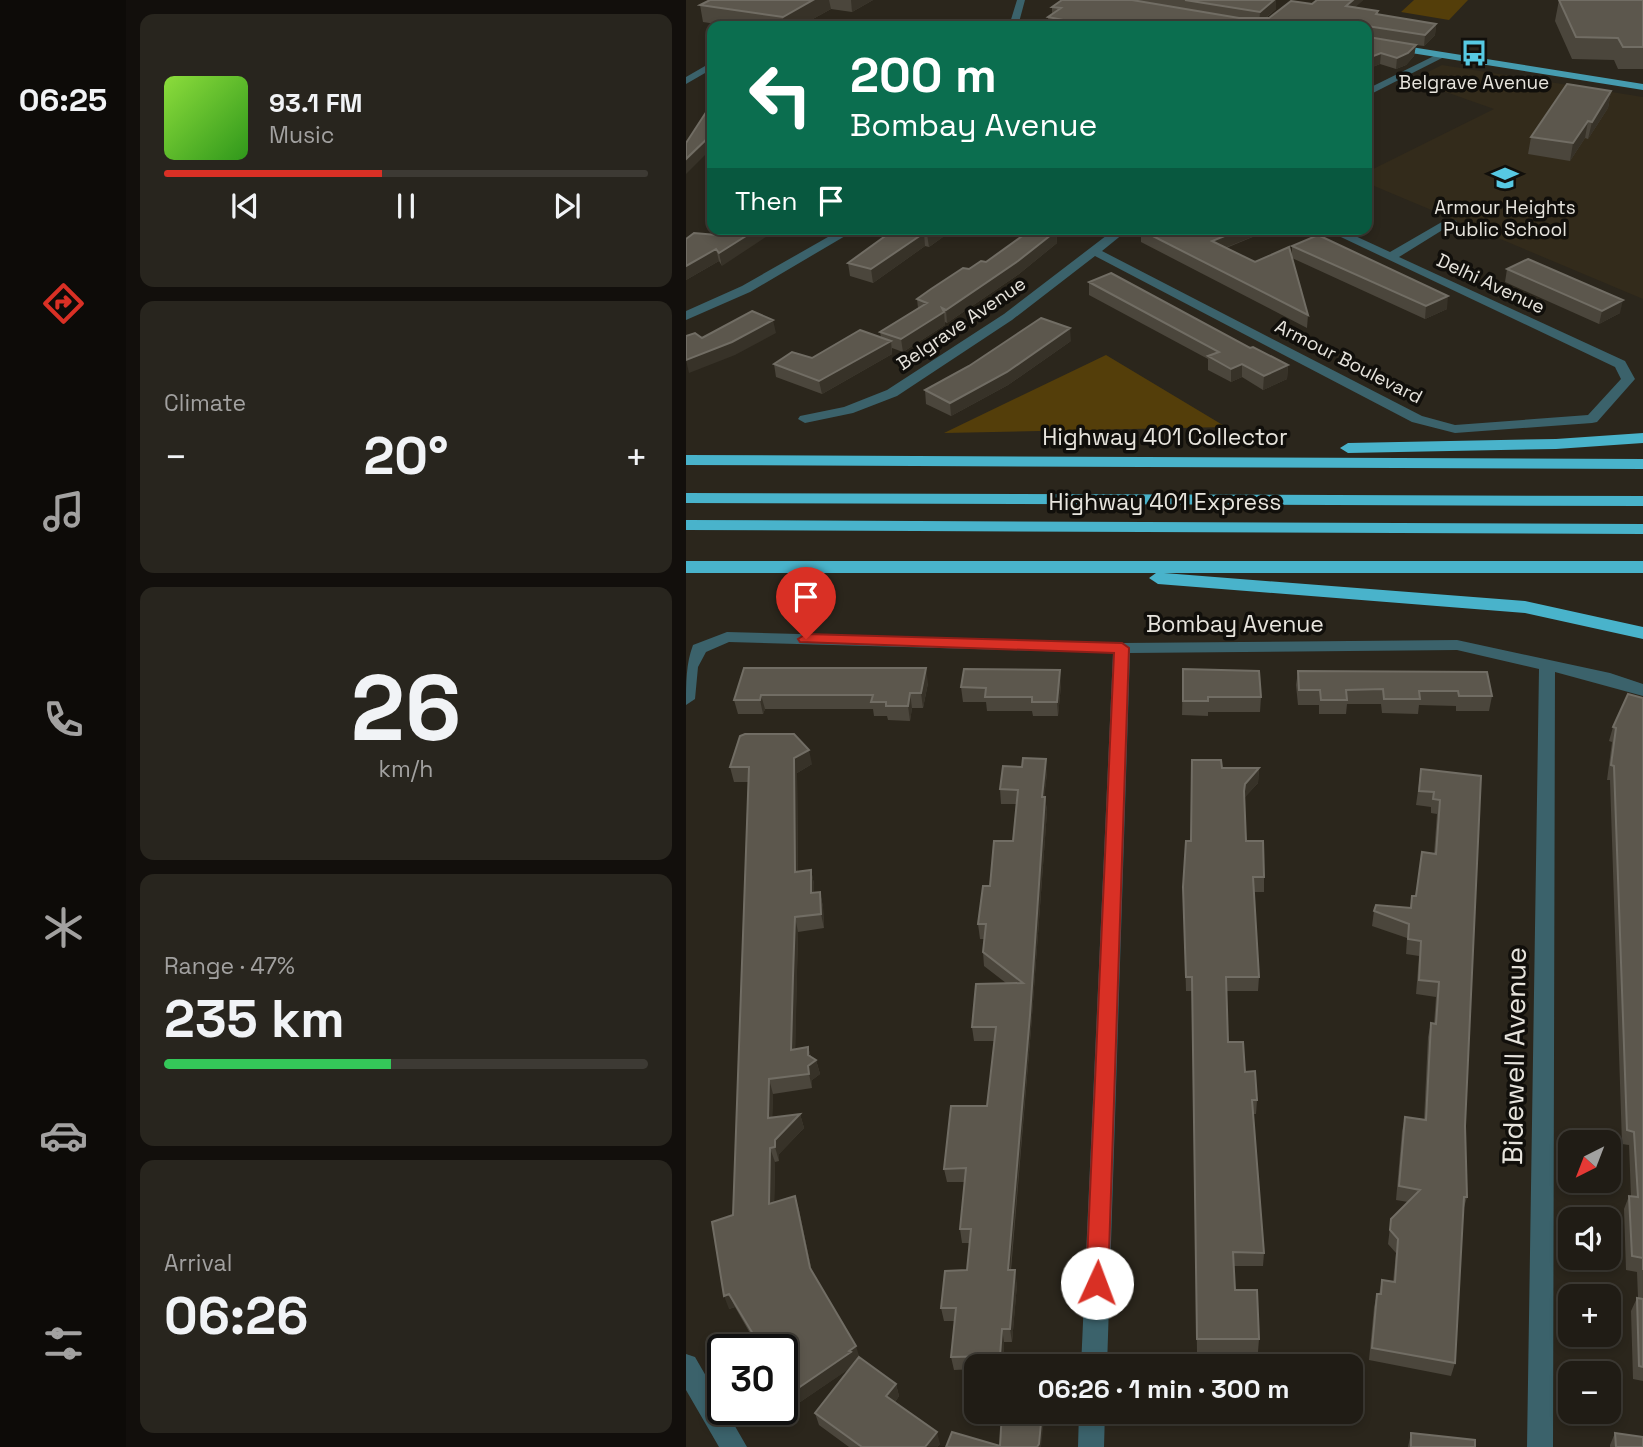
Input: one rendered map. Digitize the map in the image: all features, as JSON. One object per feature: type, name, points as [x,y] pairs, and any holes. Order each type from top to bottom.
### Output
[{"type":"highway","points":[[1232,461],[1291,449],[1556,444],[1643,438]]},
{"type":"highway","name":"Highway 401 Collector","points":[[686,460],[1643,464]]},
{"type":"highway","name":"Highway 401 Express","points":[[686,498],[1643,501]]},
{"type":"highway","name":"Highway 401 Express","points":[[686,525],[1643,529]]},
{"type":"highway","points":[[1077,566],[1111,574],[1525,607],[1643,633]]},
{"type":"highway","points":[[686,567],[1643,567]]},
{"type":"main road","points":[[1372,44],[1643,87]]},
{"type":"street","points":[[1015,21],[1021,0]]},
{"type":"street","points":[[1372,90],[1443,55]]},
{"type":"street","points":[[686,81],[707,68]]},
{"type":"street","points":[[1391,257],[1451,221]]},
{"type":"street","points":[[686,316],[746,289],[840,235]]},
{"type":"street","name":"Belgrave Avenue","points":[[805,419],[848,410],[892,393],[1008,317],[1116,235]]},
{"type":"street","name":"Delhi Avenue","points":[[1343,235],[1620,364],[1628,379]]},
{"type":"street","name":"Armour Boulevard","points":[[1096,252],[1417,419],[1455,429],[1564,424],[1592,419],[1628,379]]},
{"type":"street","name":"Bombay Avenue","points":[[686,699],[690,667],[699,649],[727,637],[1122,648],[1457,645],[1643,690]]},
{"type":"street","points":[[1095,1354],[1122,648]]},
{"type":"street","name":"Bidewell Avenue","points":[[1540,1447],[1547,665]]},
{"type":"street","points":[[686,1366],[734,1447]]},
{"type":"street","points":[[1091,1447],[1092,1424]]},
{"type":"shaded area","points":[[1414,0],[1468,0],[1449,20],[1401,12]]},
{"type":"shaded area","name":"Armour Heights Public School","points":[[1442,65],[1643,97],[1643,299],[1372,185],[1372,170],[1494,109],[1412,80]]},
{"type":"shaded area","points":[[1106,355],[1226,427],[944,433]]},
{"type":"building","points":[[710,0],[813,0],[783,17],[700,5]]},
{"type":"building","points":[[1062,0],[1132,0],[1239,18],[1269,18],[1291,1],[1312,4],[1317,0],[1353,0],[1346,6],[1436,24],[1425,35],[1372,27],[1372,21],[1061,21],[1048,17],[1061,8],[1052,7]]},
{"type":"building","points":[[1185,0],[1274,0],[1260,12]]},
{"type":"building","points":[[1559,0],[1643,0],[1643,47],[1623,47],[1618,38],[1576,37]]},
{"type":"building","points":[[1372,38],[1416,45],[1397,58],[1381,53],[1372,57]]},
{"type":"building","points":[[1567,84],[1611,91],[1592,122],[1588,121],[1573,143],[1531,137]]},
{"type":"building","points":[[707,111],[707,139],[686,159],[686,143]]},
{"type":"building","points":[[694,233],[748,235],[719,253],[716,249],[686,266],[686,239]]},
{"type":"building","points":[[887,235],[921,235],[871,269],[848,263]]},
{"type":"building","points":[[1024,235],[1051,235],[1018,261],[946,310],[942,308],[944,312],[901,339],[880,332],[927,303],[917,299],[931,289],[963,268],[969,269],[981,261],[986,262]]},
{"type":"building","points":[[1151,235],[1227,235],[1212,241],[1255,262],[1289,247],[1308,315]]},
{"type":"building","points":[[1318,235],[1448,296],[1426,306],[1292,246]]},
{"type":"building","points":[[1528,259],[1623,300],[1602,311],[1507,269]]},
{"type":"building","points":[[1111,273],[1250,348],[1253,347],[1288,365],[1264,376],[1242,364],[1231,369],[1208,356],[1219,352],[1089,282]]},
{"type":"building","points":[[752,311],[773,320],[732,342],[686,360],[686,336],[695,333],[702,338]]},
{"type":"building","points":[[1041,318],[1070,328],[1007,372],[950,403],[925,390],[969,366]]},
{"type":"building","points":[[860,330],[891,341],[819,381],[774,364],[792,352],[812,358]]},
{"type":"building","points":[[744,668],[926,668],[921,693],[910,693],[908,706],[886,706],[886,702],[871,702],[873,695],[761,695],[760,700],[734,700]]},
{"type":"building","points":[[964,669],[1060,670],[1057,702],[1032,702],[1032,697],[985,697],[986,688],[961,687]]},
{"type":"building","points":[[1183,669],[1259,671],[1261,697],[1208,697],[1208,701],[1183,701]]},
{"type":"building","points":[[1298,671],[1487,672],[1492,696],[1459,696],[1458,691],[1419,691],[1420,699],[1384,699],[1383,689],[1346,690],[1347,700],[1321,700],[1320,690],[1299,690]]},
{"type":"building","points":[[1628,694],[1643,698],[1643,1258],[1632,1256],[1629,1196],[1638,1197],[1634,1132],[1627,1130],[1614,766],[1611,765],[1616,728],[1613,727]]},
{"type":"building","points":[[794,734],[809,750],[794,758],[795,872],[811,870],[811,893],[820,892],[821,914],[795,917],[791,1050],[808,1047],[808,1055],[816,1060],[808,1066],[809,1074],[769,1079],[768,1118],[800,1114],[775,1140],[775,1147],[770,1148],[769,1204],[795,1196],[810,1268],[856,1346],[798,1388],[798,1334],[753,1334],[729,1294],[724,1296],[712,1222],[733,1215],[749,767],[730,767],[740,736]]},
{"type":"building","points":[[1023,758],[1046,759],[1030,1015],[1008,1270],[1015,1270],[1010,1329],[1002,1329],[1000,1354],[964,1354],[964,1357],[951,1357],[956,1308],[941,1308],[945,1271],[967,1270],[971,1229],[960,1229],[966,1168],[944,1169],[951,1106],[987,1106],[996,1027],[972,1027],[976,984],[1023,983],[983,952],[986,924],[978,924],[983,886],[990,886],[994,841],[1013,841],[1018,790],[1000,789],[1003,766],[1022,767]]},
{"type":"building","points":[[1192,760],[1221,760],[1222,768],[1259,768],[1245,784],[1244,791],[1246,841],[1263,841],[1264,877],[1253,877],[1259,977],[1226,977],[1228,1042],[1243,1042],[1245,1072],[1255,1071],[1257,1100],[1252,1100],[1264,1253],[1233,1252],[1235,1290],[1257,1290],[1259,1339],[1197,1339],[1192,977],[1186,977],[1183,887],[1186,841],[1191,841]]},
{"type":"building","points":[[1421,769],[1481,776],[1465,1126],[1467,1197],[1464,1197],[1455,1363],[1372,1348],[1377,1294],[1381,1294],[1382,1280],[1395,1282],[1398,1239],[1390,1230],[1391,1219],[1420,1190],[1399,1186],[1405,1117],[1426,1120],[1431,1023],[1436,1024],[1439,982],[1419,980],[1421,941],[1408,939],[1409,924],[1374,911],[1376,905],[1411,908],[1412,896],[1416,896],[1422,852],[1436,854],[1440,800],[1433,799],[1434,792],[1419,791]]},
{"type":"building","points":[[1637,1298],[1643,1299],[1643,1367],[1639,1366]]},
{"type":"building","points":[[859,1357],[896,1384],[886,1396],[937,1432],[925,1447],[862,1447],[815,1413]]},
{"type":"building","points":[[1001,1424],[1041,1424],[1037,1447],[946,1447],[952,1432],[1000,1446]]},
{"type":"building","points":[[1411,1433],[1475,1440],[1475,1447],[1411,1447]]},
{"type":"building","points":[[1615,1433],[1643,1437],[1643,1447],[1616,1447]]},
{"type":"place","name":"Belgrave Avenue","points":[[1474,53]]},
{"type":"place","name":"Armour Heights Public School","points":[[1505,178]]},
{"type":"route","points":[[806,639],[1122,648],[1097,1283]]}]
